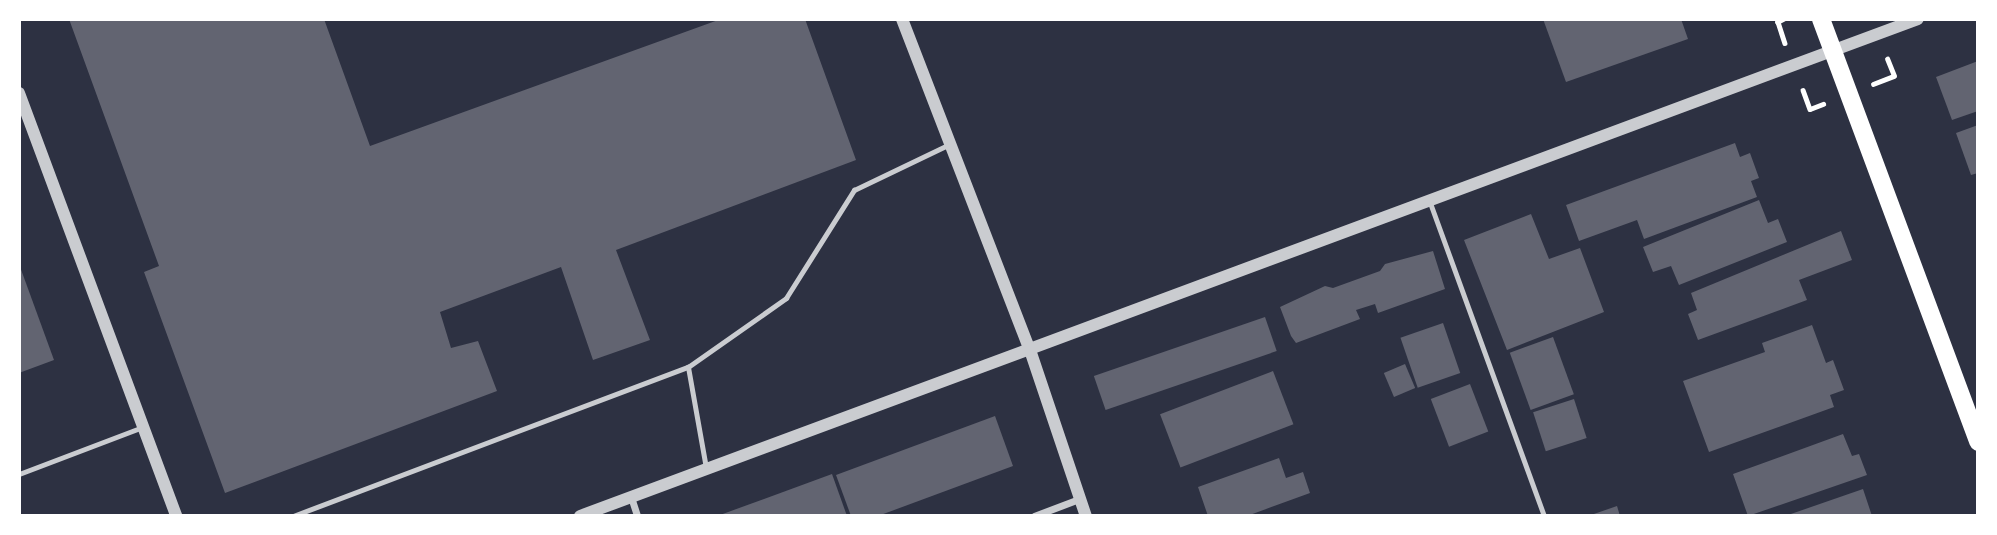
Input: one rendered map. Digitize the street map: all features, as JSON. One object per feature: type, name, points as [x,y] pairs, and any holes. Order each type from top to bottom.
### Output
[{"type":"main road","points":[[1821,19],[1978,442]]},
{"type":"street","points":[[902,19],[948,145],[1030,350],[1086,516]]},
{"type":"street","points":[[580,516],[1030,350],[1428,198],[1918,19]]},
{"type":"street","points":[[19,93],[176,516]]},
{"type":"street","points":[[631,497],[637,516]]},
{"type":"street","points":[[1034,516],[1079,499]]},
{"type":"lane","points":[[293,516],[688,367],[786,298],[855,190],[948,145]]},
{"type":"lane","points":[[1428,198],[1544,516]]},
{"type":"lane","points":[[688,367],[706,468]]},
{"type":"lane","points":[[19,474],[143,427]]},
{"type":"path","points":[[1778,22],[1784,19]]},
{"type":"building","points":[[69,19],[324,19],[370,146],[721,19],[805,19],[856,160],[616,250],[650,340],[593,360],[561,267],[440,312],[451,348],[478,341],[497,391],[225,493],[144,272],[159,266]]},
{"type":"building","points":[[1543,19],[1681,19],[1688,39],[1566,82]]},
{"type":"building","points":[[1978,61],[1978,111],[1952,120],[1936,77]]},
{"type":"building","points":[[1978,125],[1978,173],[1971,175],[1956,133]]},
{"type":"building","points":[[1735,143],[1740,157],[1750,153],[1759,178],[1751,181],[1757,197],[1644,239],[1637,220],[1579,241],[1566,205]]},
{"type":"building","points":[[1759,200],[1768,223],[1778,219],[1787,242],[1679,285],[1671,266],[1653,272],[1643,247]]},
{"type":"building","points":[[1531,214],[1549,259],[1580,248],[1604,312],[1507,350],[1464,240]]},
{"type":"building","points":[[1841,231],[1852,260],[1799,280],[1807,300],[1698,340],[1688,314],[1697,310],[1691,293]]},
{"type":"building","points":[[1433,251],[1445,289],[1378,313],[1375,304],[1356,310],[1360,319],[1296,343],[1291,336],[1280,307],[1325,286],[1333,288],[1380,271],[1385,264]]},
{"type":"building","points":[[19,264],[54,360],[19,373]]},
{"type":"building","points":[[1265,317],[1277,351],[1106,410],[1094,376]]},
{"type":"building","points":[[1443,323],[1460,373],[1418,388],[1400,338]]},
{"type":"building","points":[[1812,325],[1826,363],[1833,360],[1844,390],[1830,395],[1834,407],[1709,452],[1683,381],[1765,352],[1762,343]]},
{"type":"building","points":[[1553,337],[1574,394],[1531,410],[1510,353]]},
{"type":"building","points":[[1405,364],[1415,388],[1394,397],[1384,373]]},
{"type":"building","points":[[1273,371],[1293,424],[1180,468],[1160,414]]},
{"type":"building","points":[[1470,384],[1488,432],[1449,447],[1431,399]]},
{"type":"building","points":[[1574,399],[1587,438],[1546,451],[1533,412]]},
{"type":"building","points":[[995,416],[1013,466],[878,516],[851,516],[836,475]]},
{"type":"building","points":[[1843,434],[1852,456],[1859,454],[1867,475],[1748,516],[1733,474]]},
{"type":"building","points":[[1279,458],[1286,478],[1303,472],[1310,493],[1247,516],[1208,516],[1198,487]]},
{"type":"building","points":[[832,474],[847,516],[720,516],[720,515]]},
{"type":"building","points":[[1863,489],[1872,516],[1788,516],[1788,515]]},
{"type":"building","points":[[1617,506],[1620,516],[1591,516],[1591,515]]}]
